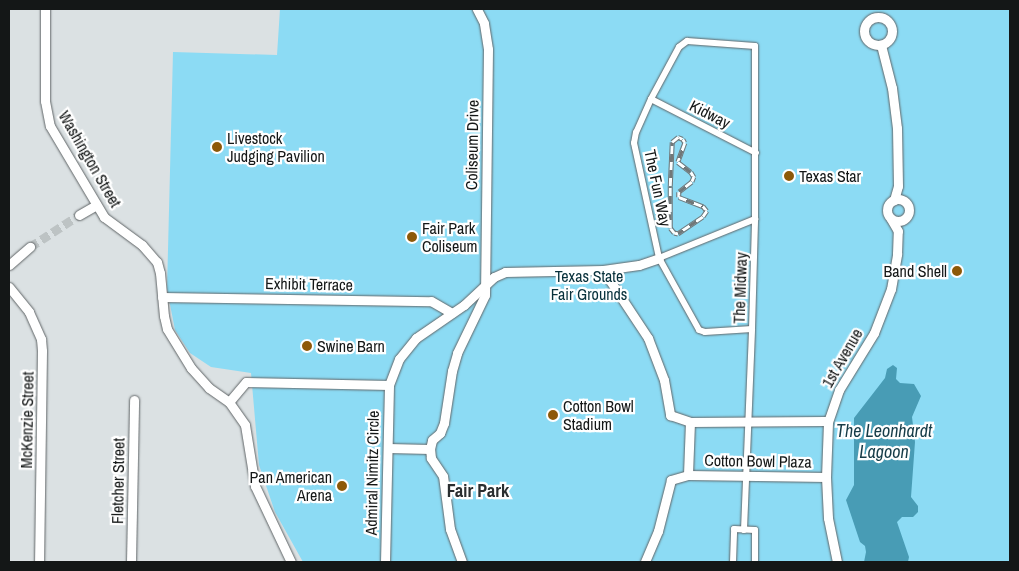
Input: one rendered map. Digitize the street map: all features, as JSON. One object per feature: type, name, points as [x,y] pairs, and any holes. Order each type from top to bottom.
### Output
[{"type":"street","name":"Washington Street","points":[[45,9],[47,119],[104,217],[142,245],[156,262],[160,273],[164,317],[174,343],[209,388],[229,402],[245,425],[255,486],[291,562]]},
{"type":"street","name":"Coliseum Drive","points":[[430,449],[432,440],[442,428],[457,353],[482,305],[486,285],[488,48],[484,23],[477,9]]},
{"type":"street","points":[[881,13],[889,22],[892,31],[889,40],[881,45],[868,42],[864,29],[872,18],[881,13]]},
{"type":"street","name":"The Fun Way","points":[[752,329],[705,332],[699,330],[660,258],[634,143],[636,132],[651,99],[682,43],[687,41],[755,46]]},
{"type":"street","points":[[881,45],[892,88],[897,128],[898,186],[894,200],[887,208],[898,231]]},
{"type":"street","name":"The Midway","points":[[744,530],[755,220],[755,46]]},
{"type":"street","name":"Kidway","points":[[651,99],[756,153]]},
{"type":"street","points":[[891,219],[898,222],[905,220],[910,210],[898,186]]},
{"type":"street","points":[[894,200],[905,201]]},
{"type":"street","points":[[79,215],[96,205]]},
{"type":"street","points":[[229,402],[246,382],[389,385],[399,359],[416,338],[474,298],[486,285],[505,272],[603,270],[639,265],[755,220]]},
{"type":"street","name":"1st Avenue","points":[[837,562],[829,525],[826,477],[827,432],[833,405],[842,384],[868,344],[884,309],[893,279],[898,231],[905,220]]},
{"type":"street","points":[[9,265],[30,248]]},
{"type":"street","points":[[603,270],[648,338],[664,380],[670,415],[690,422],[748,420],[825,421]]},
{"type":"street","name":"McKenzie Street","points":[[9,288],[29,312],[41,339],[39,562]]},
{"type":"street","name":"Exhibit Terrace","points":[[162,298],[431,301],[452,313]]},
{"type":"street","name":"Admiral Nimitz Circle","points":[[385,562],[389,385]]},
{"type":"street","name":"Fletcher Street","points":[[131,562],[134,400]]},
{"type":"street","points":[[645,562],[658,531],[671,480],[688,475],[690,422]]},
{"type":"street","points":[[388,448],[430,449],[431,458],[443,476],[450,529],[462,562]]},
{"type":"street","name":"Cotton Bowl Plaza","points":[[688,475],[826,477]]},
{"type":"street","points":[[733,562],[734,529],[755,530],[755,562]]},
{"type":"green space","name":"Texas State Fair Grounds","points":[[280,9],[1010,9],[1010,562],[303,562],[275,512],[259,465],[251,373],[211,367],[190,353],[175,330],[167,289],[173,52],[277,55]]},
{"type":"water","name":"The Leonhardt Lagoon","points":[[893,365],[897,368],[896,379],[900,383],[914,384],[921,396],[912,417],[915,442],[911,497],[918,506],[918,512],[913,517],[902,517],[897,522],[909,557],[908,562],[864,562],[865,546],[860,542],[846,500],[854,485],[854,418],[885,378],[887,369]]},
{"type":"tunnel","points":[[30,247],[79,215]]},
{"type":"railway","points":[[678,137],[683,139],[685,143],[678,162],[691,172],[694,177],[692,182],[679,192],[679,197],[703,206],[707,211],[703,217],[678,234],[674,233],[670,228],[672,142],[678,137]]},
{"type":"place","name":"Livestock Judging Pavilion","points":[[217,147]]},
{"type":"place","name":"Texas Star","points":[[789,176]]},
{"type":"place","name":"Fair Park Coliseum","points":[[412,237]]},
{"type":"place","name":"Band Shell","points":[[957,271]]},
{"type":"place","name":"Swine Barn","points":[[307,346]]},
{"type":"place","name":"Cotton Bowl Stadium","points":[[553,415]]},
{"type":"place","name":"Pan American Arena","points":[[342,486]]},
{"type":"district","name":"Fair Park","points":[[478,491]]}]
